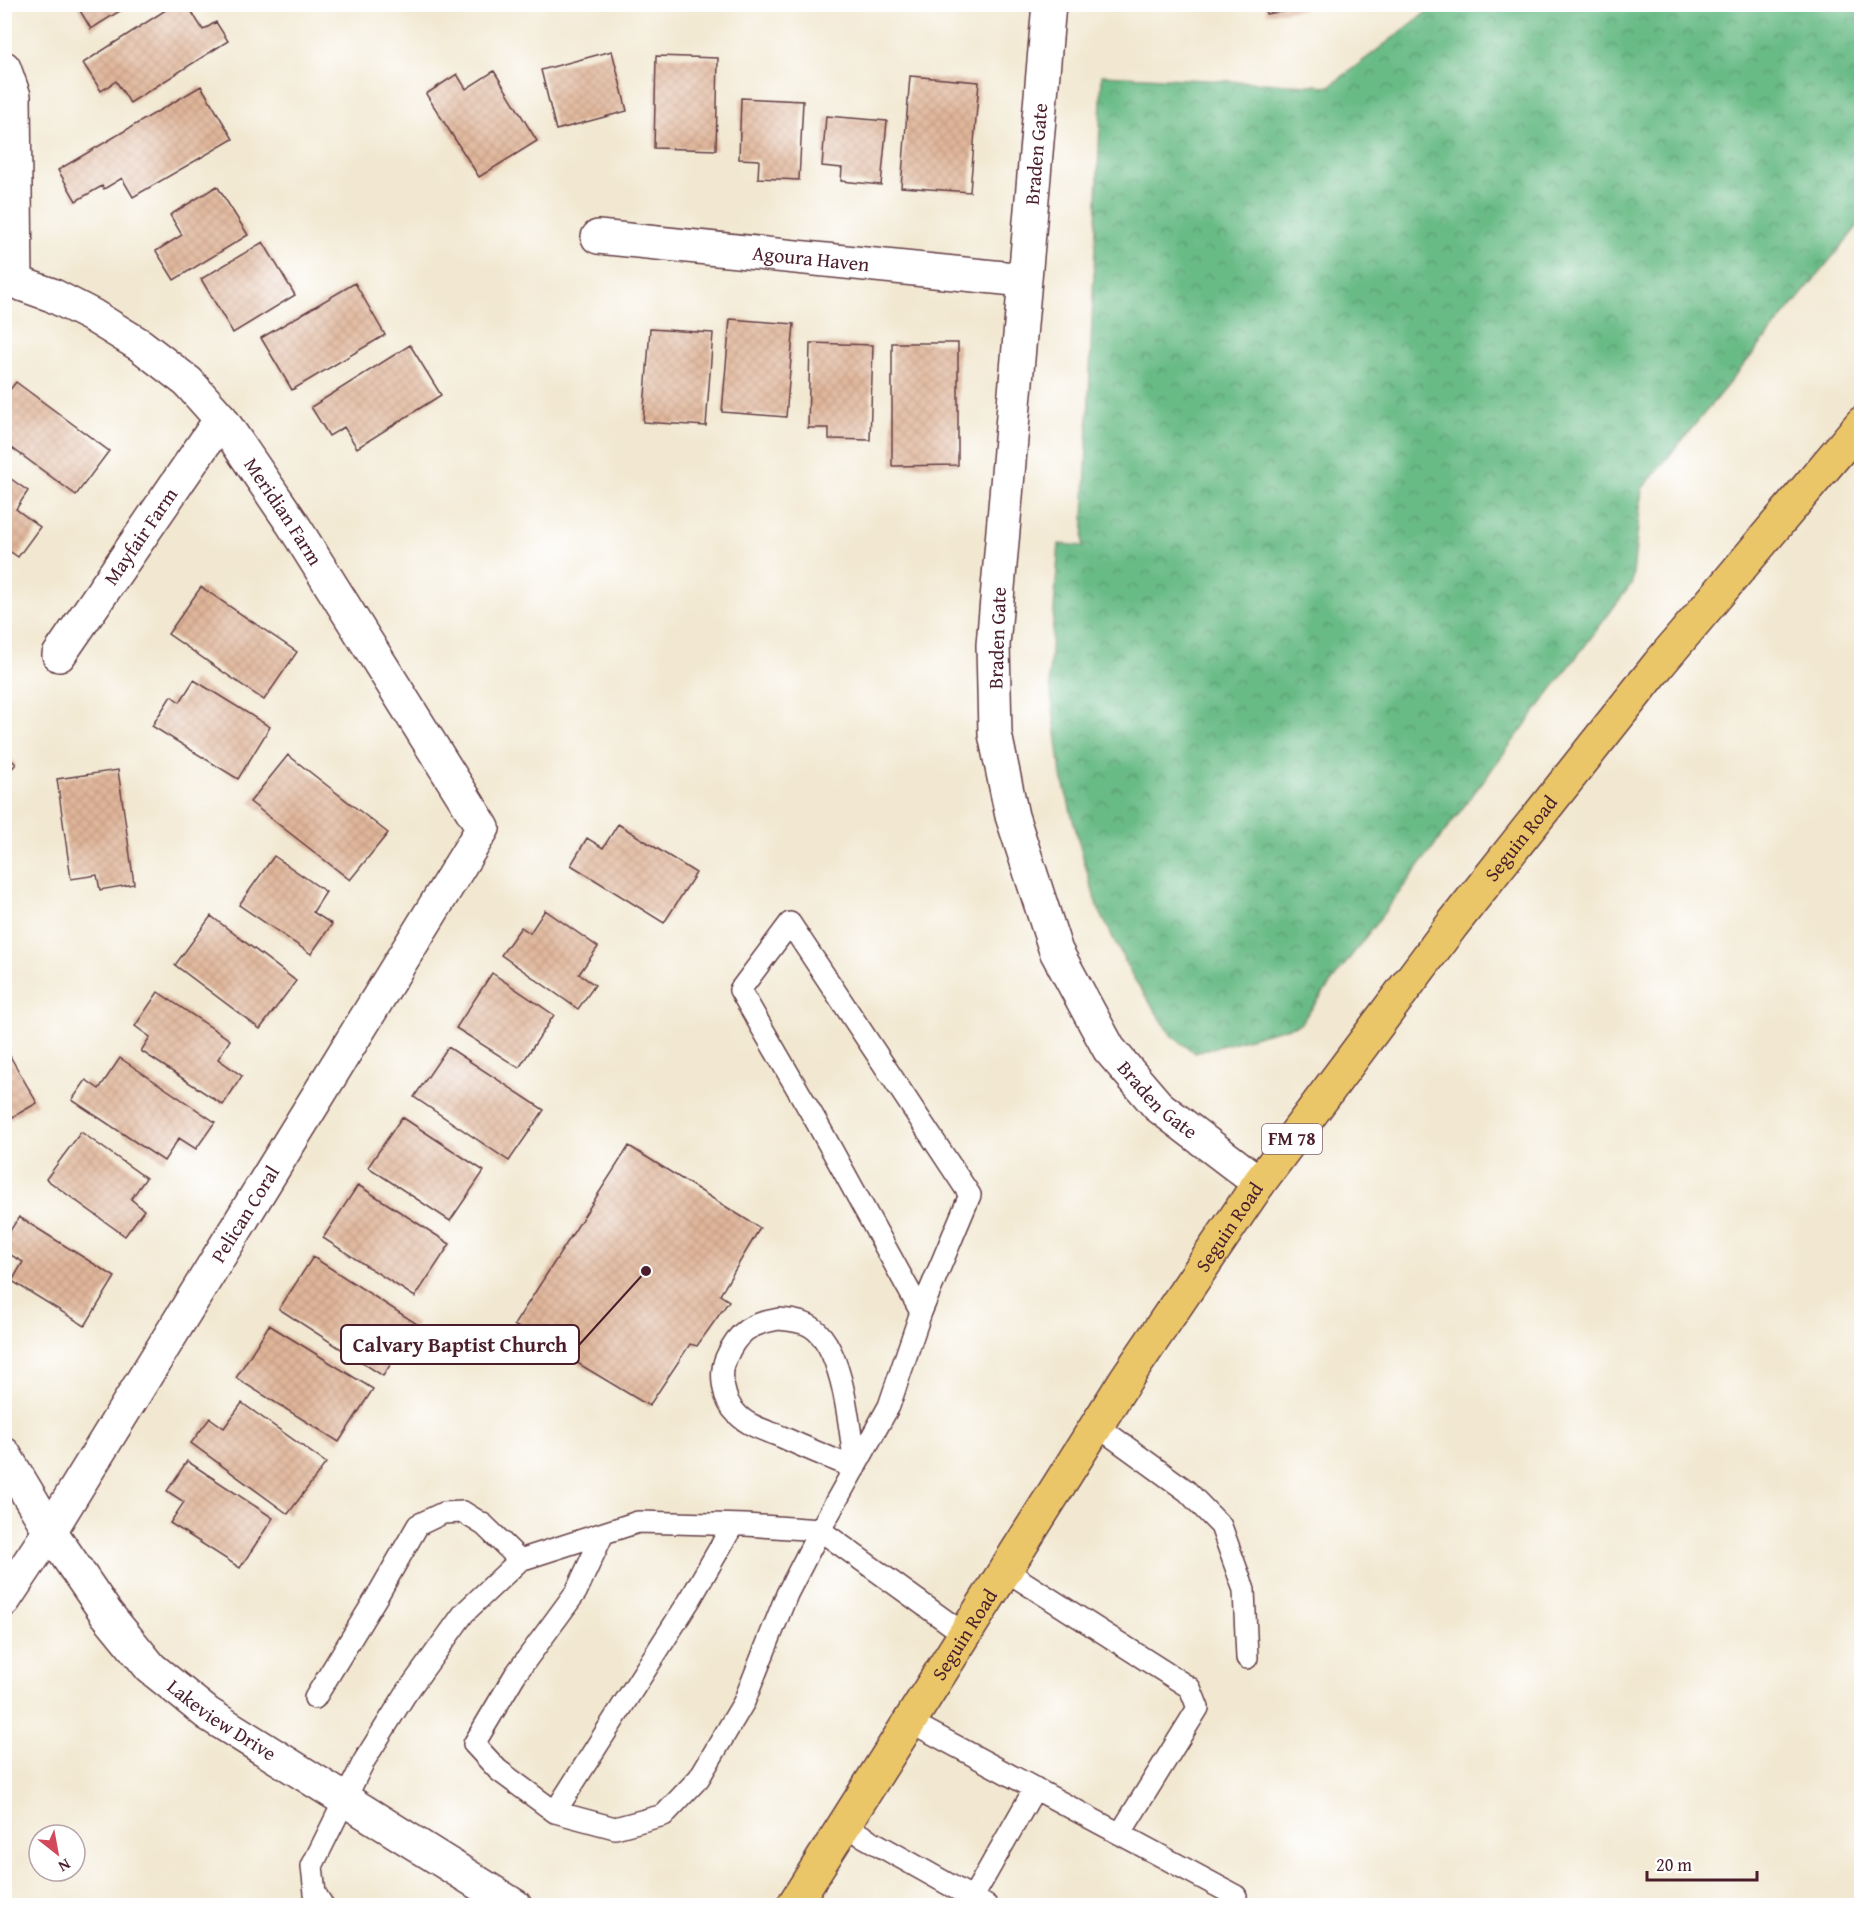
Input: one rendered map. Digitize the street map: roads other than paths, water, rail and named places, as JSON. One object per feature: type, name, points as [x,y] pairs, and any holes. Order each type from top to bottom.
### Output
[{"type":"main road","name":"Seguin Road","points":[[793,1905],[1096,1425],[1259,1183],[1459,916],[1659,664],[1860,427]]},
{"type":"street","name":"Braden Gate","points":[[1049,4],[993,645],[995,734],[1012,816],[1056,951],[1109,1049],[1158,1106],[1259,1183]]},
{"type":"street","points":[[4,68],[14,96],[10,280]]},
{"type":"street","name":"Agoura Haven","points":[[598,237],[1024,280]]},
{"type":"street","name":"Meridian Farm","points":[[10,280],[93,315],[140,345],[188,382],[221,419],[292,523],[483,828]]},
{"type":"street","name":"Mayfair Farm","points":[[59,655],[221,419]]},
{"type":"street","name":"Pelican Coral","points":[[4,1600],[50,1531],[483,828]]},
{"type":"street","name":"Lakeview Drive","points":[[4,1454],[50,1531],[106,1613],[151,1668],[208,1714],[515,1905]]},
{"type":"lane","points":[[603,1534],[576,1593],[515,1675],[474,1744],[498,1770],[555,1812],[615,1828],[664,1815],[699,1778],[744,1702],[787,1594],[889,1406],[921,1312],[969,1195],[790,923],[740,990],[818,1124],[921,1312]]},
{"type":"lane","points":[[779,1319],[796,1321],[811,1326],[826,1341],[835,1360],[847,1407],[855,1468],[753,1425],[736,1414],[722,1379],[725,1360],[734,1343],[747,1328],[779,1319]]},
{"type":"lane","points":[[1096,1425],[1188,1491],[1221,1526],[1244,1590],[1247,1658]]},
{"type":"lane","points":[[315,1698],[418,1525],[443,1513],[463,1512],[484,1525],[520,1560]]},
{"type":"lane","points":[[323,1905],[315,1893],[312,1866],[364,1761],[405,1695],[464,1612],[520,1560],[638,1522],[820,1530],[964,1634]]},
{"type":"lane","points":[[555,1812],[691,1598],[733,1525]]},
{"type":"lane","points":[[1005,1570],[1191,1688],[1198,1708],[1120,1834]]},
{"type":"lane","points":[[909,1721],[1236,1896]]},
{"type":"lane","points":[[843,1825],[980,1901],[1035,1788]]},
{"type":"place","name":"Calvary Baptist Church","points":[[646,1271]]}]
